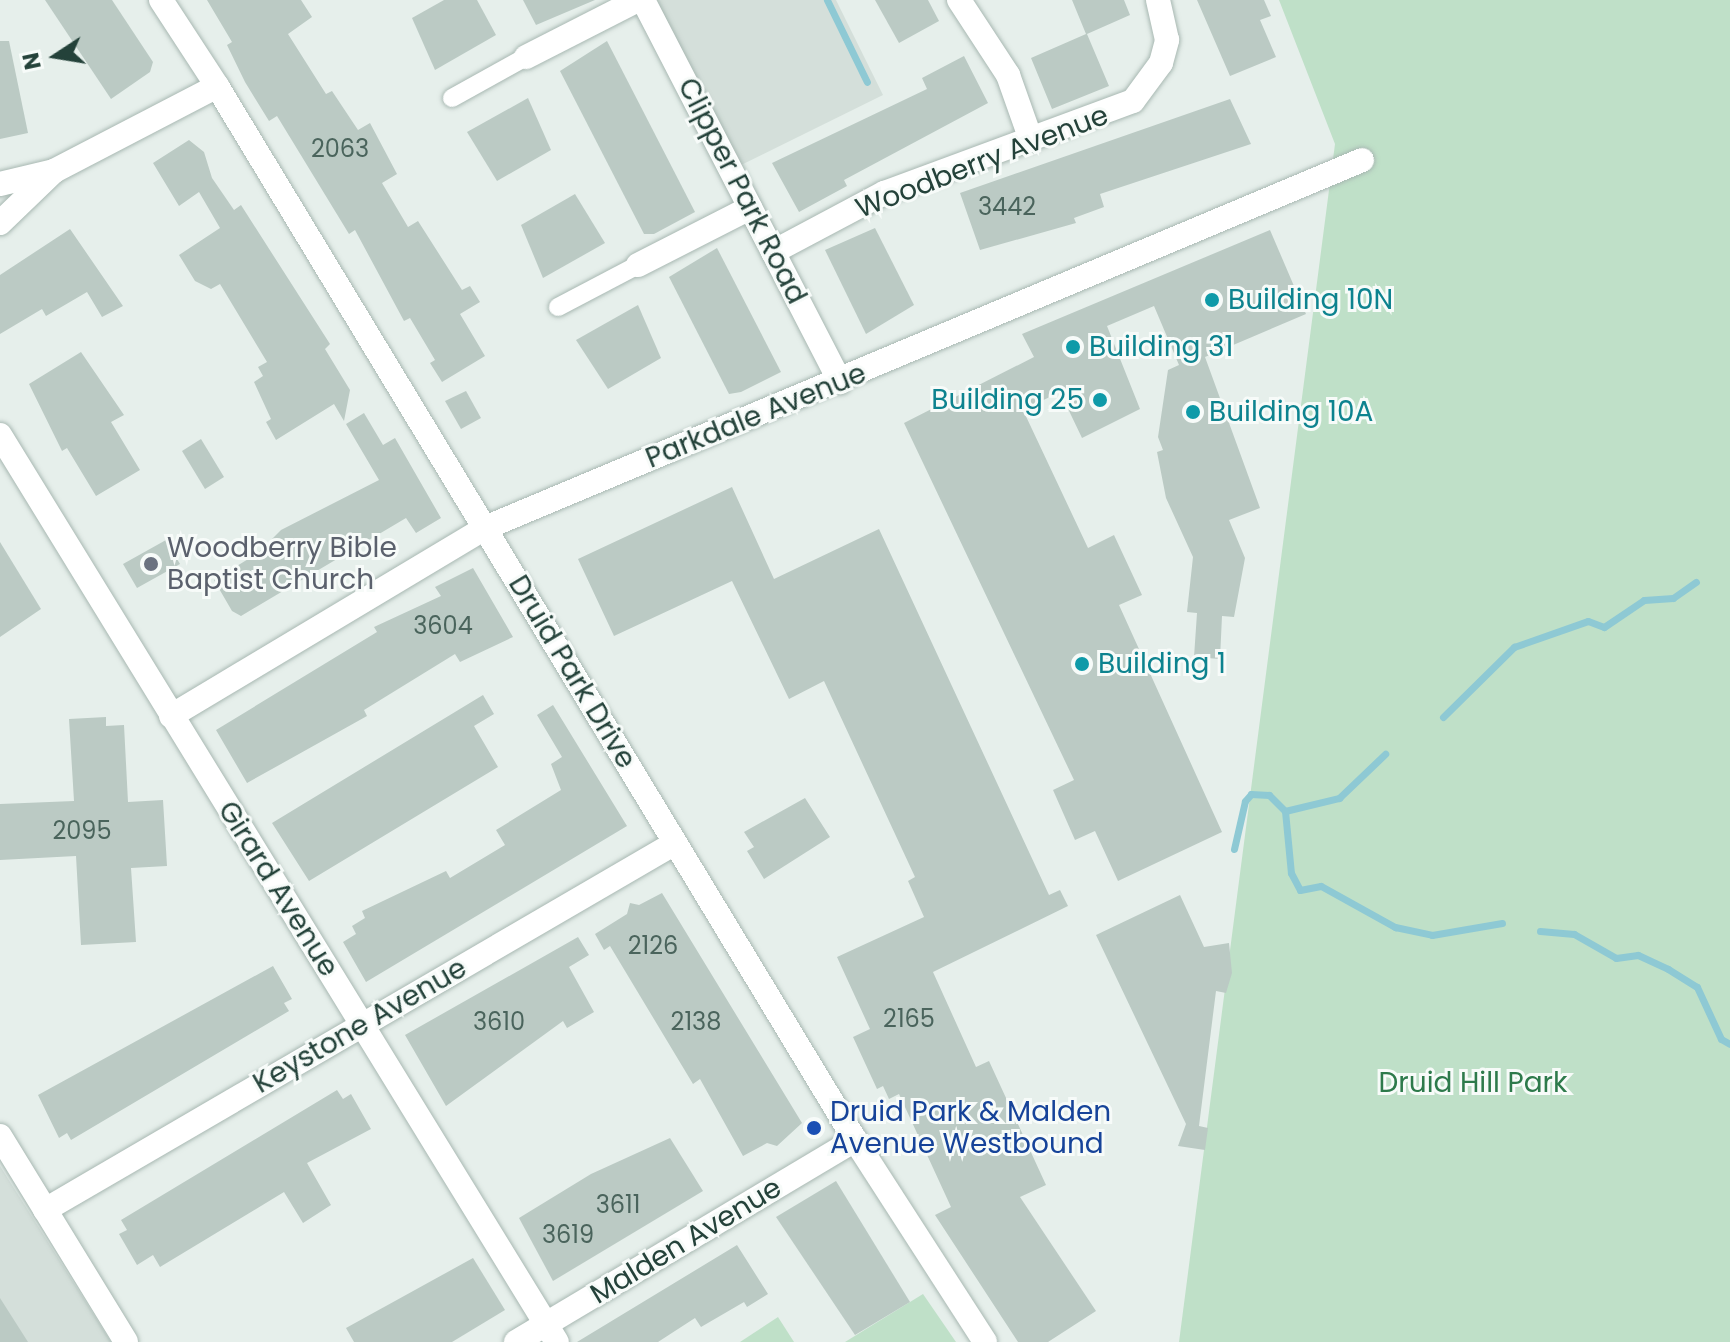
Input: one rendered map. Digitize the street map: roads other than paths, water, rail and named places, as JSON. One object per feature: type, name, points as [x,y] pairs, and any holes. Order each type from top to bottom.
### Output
[{"type":"street","name":"Druid Park Drive","points":[[161,0],[217,86],[855,1140],[985,1342]]},
{"type":"street","points":[[452,98],[640,0]]},
{"type":"street","name":"Clipper Park Road","points":[[640,0],[840,382]]},
{"type":"street","points":[[959,0],[1008,75],[1031,140]]},
{"type":"street","name":"Woodberry Avenue","points":[[773,252],[884,193],[1133,101],[1161,63],[1167,40],[1158,0]]},
{"type":"street","points":[[0,184],[54,171],[217,86]]},
{"type":"street","name":"Parkdale Avenue","points":[[171,716],[485,528],[840,382],[1362,160]]},
{"type":"street","points":[[0,223],[54,171]]},
{"type":"street","points":[[558,307],[750,208]]},
{"type":"street","name":"Girard Avenue","points":[[0,435],[552,1333]]},
{"type":"street","name":"Keystone Avenue","points":[[45,1210],[361,1023],[675,843]]},
{"type":"street","points":[[0,1136],[126,1342]]},
{"type":"street","name":"Malden Avenue","points":[[516,1342],[552,1333],[855,1140]]},
{"type":"waterway","points":[[827,0],[867,82]]},
{"type":"waterway","points":[[1443,717],[1514,647],[1588,621],[1604,627],[1644,600],[1673,598],[1696,582]]},
{"type":"waterway","points":[[1285,811],[1339,798],[1385,754]]},
{"type":"waterway","points":[[1234,849],[1245,801],[1251,794],[1269,795],[1285,811],[1291,873],[1300,890],[1321,886],[1395,927],[1432,935],[1502,923]]},
{"type":"waterway","points":[[1540,931],[1574,934],[1616,958],[1638,955],[1668,969],[1697,987],[1721,1039],[1730,1044]]},
{"type":"place","name":"Building 10N","points":[[1212,300]]},
{"type":"place","name":"Building 31","points":[[1073,347]]},
{"type":"place","name":"Building 25","points":[[1100,400]]},
{"type":"place","name":"Building 10A","points":[[1193,412]]},
{"type":"place","name":"Woodberry Bible Baptist Church","points":[[151,564]]},
{"type":"place","name":"Building 1","points":[[1082,664]]},
{"type":"place","name":"Druid Park & Malden Avenue Westbound","points":[[814,1128]]},
{"type":"park label","name":"Druid Hill Park","points":[[1473,1083]]}]
